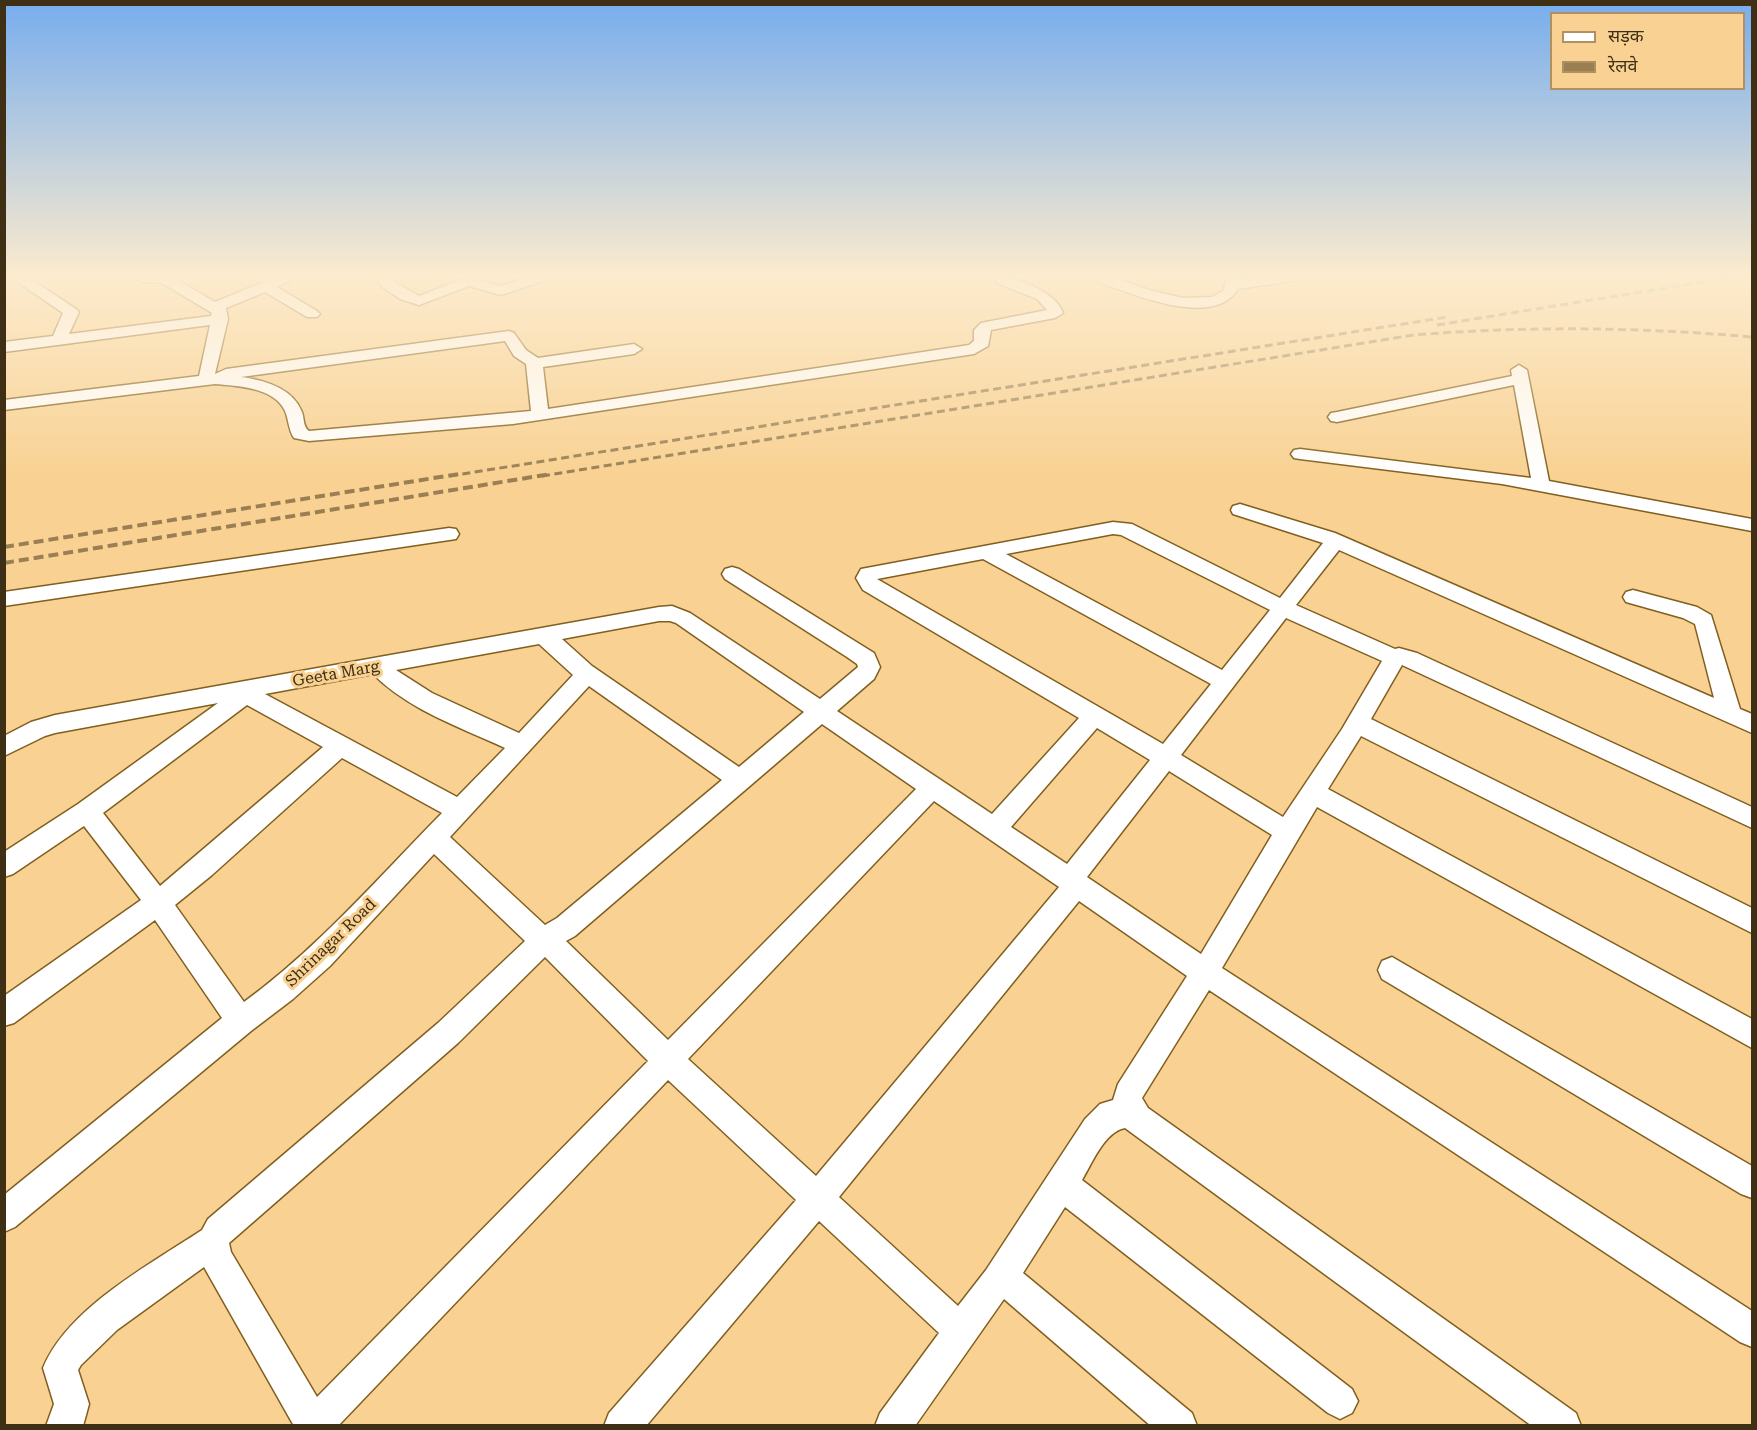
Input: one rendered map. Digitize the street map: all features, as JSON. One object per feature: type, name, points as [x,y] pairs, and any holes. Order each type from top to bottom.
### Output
[{"type":"street","points":[[4,347],[38,343]]},
{"type":"street","points":[[206,378],[213,343]]},
{"type":"street","points":[[4,405],[455,343]]},
{"type":"street","points":[[515,343],[520,352],[534,363],[540,415]]},
{"type":"street","points":[[206,378],[241,381],[266,389],[284,399],[294,410],[296,429],[300,434],[309,436],[540,415],[974,349],[982,343]]},
{"type":"street","points":[[534,363],[634,349]]},
{"type":"street","points":[[1337,417],[1520,375],[1541,485]]},
{"type":"street","points":[[1300,454],[1434,469],[1541,485],[1752,525]]},
{"type":"street","points":[[1240,510],[1337,543],[1752,724]]},
{"type":"street","points":[[1287,832],[1167,758],[870,585],[866,578],[868,574],[1113,528],[1125,529],[1283,608],[1395,658]]},
{"type":"street","points":[[4,599],[449,534]]},
{"type":"street","points":[[622,1425],[818,1199],[992,991],[1167,758],[1283,608],[1337,543]]},
{"type":"street","points":[[984,551],[1226,682]]},
{"type":"street","points":[[64,1425],[71,1413],[72,1399],[60,1368],[74,1345],[131,1299],[213,1241],[219,1230],[448,1034],[545,939],[566,927],[866,673],[869,667],[866,659],[732,574]]},
{"type":"street","points":[[1633,597],[1690,612],[1704,620],[1730,714]]},
{"type":"street","name":"Geeta Marg","points":[[4,747],[39,728],[55,724],[249,691],[672,613],[683,618],[821,711]]},
{"type":"street","points":[[544,636],[584,672],[740,780]]},
{"type":"street","points":[[1563,1425],[1137,1119],[1127,1107],[1128,1094],[1205,972],[1287,832],[1357,723],[1395,658],[1400,656],[1409,659],[1752,818]]},
{"type":"street","points":[[378,666],[394,681],[412,692],[520,744]]},
{"type":"street","name":"Shrinagar Road","points":[[4,1216],[241,1021],[283,990],[320,957],[568,696],[583,678],[584,672]]},
{"type":"street","points":[[4,866],[87,811],[249,691],[459,810]]},
{"type":"street","points":[[821,711],[1205,972],[1752,1330]]},
{"type":"street","points":[[995,828],[1094,716]]},
{"type":"street","points":[[1357,723],[1752,921]]},
{"type":"street","points":[[4,1013],[159,903],[247,830],[341,745]]},
{"type":"street","points":[[213,1241],[216,1257],[309,1423],[934,786]]},
{"type":"street","points":[[1313,793],[1752,1034]]},
{"type":"street","points":[[87,811],[159,903],[241,1021]]},
{"type":"street","points":[[434,837],[537,935],[545,939],[667,1059],[961,1331]]},
{"type":"street","points":[[1392,970],[1752,1183]]},
{"type":"street","points":[[893,1425],[998,1282],[1096,1130],[1111,1115],[1132,1112]]},
{"type":"street","points":[[1061,1184],[1340,1401]]},
{"type":"street","points":[[998,1282],[1010,1284],[1026,1295],[1179,1425]]},
{"type":"railway","points":[[450,476],[1286,343]]},
{"type":"railway","points":[[542,476],[1365,343]]},
{"type":"railway","points":[[4,547],[459,474]]},
{"type":"railway","points":[[4,563],[551,474]]}]
